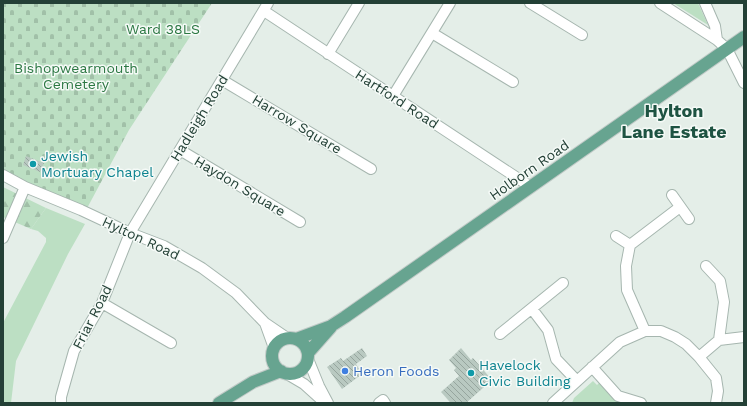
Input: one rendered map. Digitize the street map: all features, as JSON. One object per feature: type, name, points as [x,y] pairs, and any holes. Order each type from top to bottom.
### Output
[{"type":"main road","name":"Holborn Road","points":[[308,356],[331,326],[744,38]]},
{"type":"main road","name":"Holborn Road","points":[[291,338],[331,326]]},
{"type":"main road","points":[[219,403],[253,382],[284,372],[294,373],[301,370],[306,365],[308,356],[306,347],[302,342],[291,338],[281,340],[253,382]]},
{"type":"main road","points":[[273,353],[275,365],[284,372]]},
{"type":"street","points":[[328,54],[359,3]]},
{"type":"street","points":[[393,96],[450,3]]},
{"type":"street","points":[[530,3],[582,35]]},
{"type":"street","points":[[660,3],[717,40],[727,49],[744,83]]},
{"type":"street","points":[[705,3],[715,26],[717,40]]},
{"type":"street","name":"Hartford Road","points":[[266,7],[328,54],[531,187]]},
{"type":"street","name":"Hadleigh Road","points":[[130,233],[266,7]]},
{"type":"street","points":[[432,33],[513,82]]},
{"type":"street","name":"Harrow Square","points":[[222,80],[371,169]]},
{"type":"street","name":"Haydon Square","points":[[180,150],[300,222]]},
{"type":"street","name":"Hylton Road","points":[[3,176],[25,187],[82,210],[130,233],[164,246],[202,268],[236,293],[265,323],[291,338]]},
{"type":"street","points":[[3,238],[25,187]]},
{"type":"street","points":[[672,194],[689,219]]},
{"type":"street","points":[[645,331],[627,290],[626,266],[630,245],[680,207]]},
{"type":"street","name":"Friar Road","points":[[61,403],[61,397],[74,351],[102,303],[130,233]]},
{"type":"street","points":[[616,236],[630,245]]},
{"type":"street","points":[[706,266],[720,281],[724,302],[719,340]]},
{"type":"street","points":[[500,334],[563,283]]},
{"type":"street","points":[[102,303],[171,343]]},
{"type":"street","points":[[532,309],[548,330],[556,359],[577,382]]},
{"type":"street","name":"Hylton Road","points":[[265,323],[273,353]]},
{"type":"street","points":[[553,403],[620,342],[645,331],[661,331],[686,344],[716,378],[718,391],[716,403]]},
{"type":"street","points":[[699,358],[719,340],[744,337]]},
{"type":"street","points":[[308,356],[319,386],[328,403]]},
{"type":"street","points":[[592,367],[618,396],[641,403]]},
{"type":"street","points":[[284,372],[304,384],[325,403]]},
{"type":"street","points":[[379,403],[383,400],[385,403]]},
{"type":"green space","name":"Bishopwearmouth Cemetery","points":[[3,3],[212,3],[129,130],[85,212],[3,175]]},
{"type":"green space","points":[[673,3],[698,3],[708,25]]},
{"type":"green space","points":[[3,187],[46,208],[31,229],[3,217]]},
{"type":"green space","points":[[46,208],[85,224],[68,254],[16,361],[11,403],[3,403],[3,323],[46,242],[46,238],[38,231],[31,229]]},
{"type":"green space","points":[[593,381],[597,385],[601,381],[626,403],[572,403],[574,398]]},
{"type":"building","name":"Jewish Mortuary Chapel","points":[[26,156],[44,163],[40,172],[23,165]]},
{"type":"building","name":"Heron Foods","points":[[362,348],[367,356],[356,364],[362,374],[342,389],[327,367],[341,358],[343,361]]},
{"type":"building","name":"Havelock Civic Building","points":[[461,348],[471,360],[473,358],[492,380],[466,403],[451,403],[441,392],[459,376],[454,370],[456,368],[449,360]]},
{"type":"place","name":"Jewish Mortuary Chapel","points":[[33,164]]},
{"type":"place","name":"Heron Foods","points":[[345,371]]},
{"type":"place","name":"Havelock Civic Building","points":[[471,373]]},
{"type":"district","name":"Hylton Lane Estate","points":[[674,121]]},
{"type":"park label","name":"Ward 38LS","points":[[163,29]]}]
